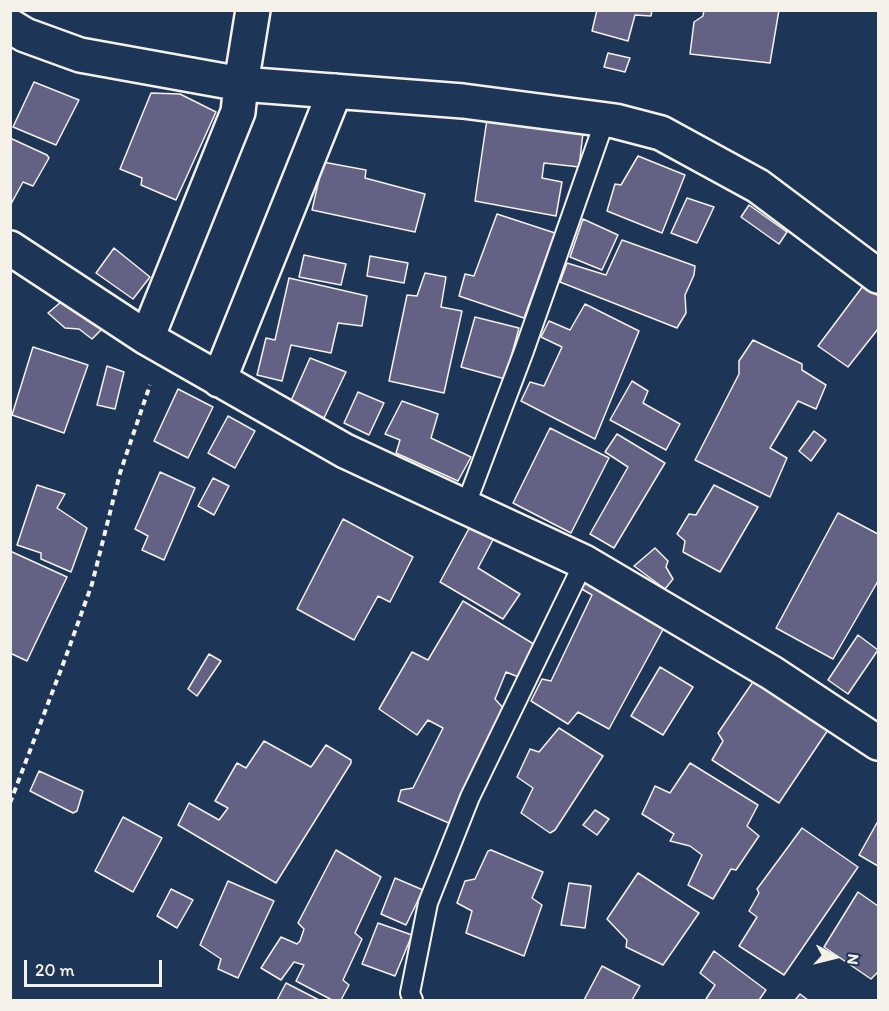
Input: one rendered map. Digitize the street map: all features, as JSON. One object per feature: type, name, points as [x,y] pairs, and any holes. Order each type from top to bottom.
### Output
[{"type":"street","points":[[155,343],[238,112],[253,10]]},
{"type":"street","points":[[10,26],[25,35],[80,55],[241,84],[463,101],[615,121],[662,133],[758,186],[879,276]]},
{"type":"street","points":[[219,380],[335,91]]},
{"type":"street","points":[[10,248],[155,343],[345,451],[584,562],[772,673],[879,743]]},
{"type":"lane","points":[[465,507],[524,351],[605,120]]},
{"type":"lane","points":[[413,1000],[410,993],[428,903],[470,797],[584,562]]},
{"type":"path","points":[[10,802],[92,584],[155,343]]},
{"type":"building","points":[[597,10],[652,10],[651,16],[635,15],[628,41],[592,31]]},
{"type":"building","points":[[704,10],[779,10],[770,63],[690,54],[694,22],[703,16]]},
{"type":"building","points":[[608,53],[630,58],[625,72],[604,67]]},
{"type":"building","points":[[34,82],[79,100],[56,145],[13,127]]},
{"type":"building","points":[[151,93],[180,94],[216,112],[176,200],[141,185],[142,178],[120,169]]},
{"type":"building","points":[[487,119],[583,133],[579,167],[544,163],[542,178],[562,182],[556,216],[475,201]]},
{"type":"building","points":[[10,138],[49,158],[33,186],[23,182],[11,204]]},
{"type":"building","points":[[638,156],[685,175],[662,233],[607,211],[615,184],[621,185]]},
{"type":"building","points":[[323,162],[366,170],[365,178],[425,194],[415,232],[312,210]]},
{"type":"building","points":[[687,198],[714,207],[697,243],[671,233]]},
{"type":"building","points":[[749,205],[787,232],[779,244],[741,217]]},
{"type":"building","points":[[497,214],[555,233],[524,318],[459,296],[465,274],[474,276]]},
{"type":"building","points":[[583,219],[618,235],[602,270],[570,257]]},
{"type":"building","points":[[622,240],[695,266],[694,275],[685,295],[686,313],[677,328],[560,282],[567,263],[606,275]]},
{"type":"building","points":[[114,248],[150,277],[133,299],[96,273]]},
{"type":"building","points":[[304,255],[346,264],[341,285],[299,277]]},
{"type":"building","points":[[370,256],[408,263],[404,283],[367,276]]},
{"type":"building","points":[[425,273],[446,277],[441,307],[462,311],[444,393],[389,381],[407,295],[417,296]]},
{"type":"building","points":[[289,278],[367,296],[362,326],[338,323],[331,353],[291,345],[282,381],[257,375],[266,338],[275,340]]},
{"type":"building","points":[[863,286],[878,296],[878,329],[848,367],[818,346]]},
{"type":"building","points":[[68,296],[104,327],[92,339],[79,329],[65,328],[48,313]]},
{"type":"building","points":[[585,304],[639,331],[595,439],[521,401],[530,382],[544,386],[562,347],[541,337],[549,321],[570,330]]},
{"type":"building","points":[[475,317],[519,328],[505,379],[461,367]]},
{"type":"building","points":[[753,340],[802,364],[802,370],[826,385],[816,409],[798,401],[770,448],[787,458],[770,497],[695,460],[739,374],[739,361]]},
{"type":"building","points":[[33,347],[88,365],[64,433],[12,415]]},
{"type":"building","points":[[310,358],[346,372],[324,418],[290,403]]},
{"type":"building","points":[[107,366],[124,372],[115,409],[97,405]]},
{"type":"building","points":[[632,381],[648,391],[643,403],[680,424],[666,450],[610,420]]},
{"type":"building","points":[[178,389],[213,407],[188,458],[154,441]]},
{"type":"building","points":[[358,392],[384,403],[369,435],[344,423]]},
{"type":"building","points":[[402,401],[438,414],[431,438],[471,457],[458,481],[396,453],[400,440],[385,434]]},
{"type":"building","points":[[228,416],[255,431],[235,468],[208,453]]},
{"type":"building","points":[[550,428],[609,458],[571,533],[513,503]]},
{"type":"building","points":[[814,431],[826,440],[811,461],[799,451]]},
{"type":"building","points":[[617,434],[665,463],[614,548],[590,534],[628,467],[605,452]]},
{"type":"building","points":[[160,472],[195,488],[164,560],[142,550],[148,536],[135,529]]},
{"type":"building","points":[[213,478],[229,486],[214,515],[198,506]]},
{"type":"building","points":[[37,485],[65,494],[57,508],[87,528],[71,572],[41,559],[41,553],[17,545]]},
{"type":"building","points":[[714,485],[758,507],[720,572],[683,552],[685,541],[677,534],[689,514],[696,515]]},
{"type":"building","points":[[838,513],[878,534],[878,581],[833,659],[776,628]]},
{"type":"building","points":[[343,519],[413,557],[390,602],[378,596],[354,640],[297,609]]},
{"type":"building","points":[[472,523],[495,536],[478,568],[520,594],[503,619],[440,582]]},
{"type":"building","points":[[655,548],[668,561],[666,567],[673,579],[665,589],[634,566]]},
{"type":"building","points":[[10,551],[67,577],[27,661],[10,653]]},
{"type":"building","points":[[587,578],[666,624],[609,729],[578,712],[568,724],[531,701],[542,679],[551,681],[592,595],[580,588]]},
{"type":"building","points":[[463,601],[537,646],[521,678],[506,672],[495,699],[505,710],[480,755],[451,824],[398,801],[401,790],[413,788],[443,728],[428,720],[417,735],[379,709],[412,652],[428,660]]},
{"type":"building","points":[[858,635],[878,650],[848,694],[828,680]]},
{"type":"building","points":[[209,654],[221,661],[197,696],[188,689]]},
{"type":"building","points":[[660,667],[693,687],[663,735],[631,716]]},
{"type":"building","points":[[757,676],[832,724],[779,803],[712,760],[723,741],[718,733]]},
{"type":"building","points":[[559,728],[603,756],[555,830],[550,833],[521,813],[533,788],[517,777],[530,749],[539,752]]},
{"type":"building","points":[[264,741],[311,767],[326,745],[351,760],[276,883],[178,825],[189,803],[219,820],[228,808],[215,801],[237,763],[246,768]]},
{"type":"building","points":[[690,763],[758,805],[747,826],[759,836],[736,870],[731,869],[713,899],[688,885],[702,855],[690,846],[670,841],[674,834],[642,814],[655,786],[670,793]]},
{"type":"building","points":[[39,771],[83,791],[77,811],[73,813],[30,791]]},
{"type":"building","points":[[595,810],[609,819],[597,835],[583,825]]},
{"type":"building","points":[[123,817],[162,838],[133,892],[95,871]]},
{"type":"building","points":[[878,821],[878,866],[859,855]]},
{"type":"building","points":[[802,828],[858,867],[784,975],[739,946],[757,917],[749,911],[759,893],[757,889]]},
{"type":"building","points":[[336,850],[381,877],[355,933],[362,939],[343,980],[349,985],[341,1000],[332,1000],[296,981],[304,965],[294,962],[281,980],[261,968],[281,937],[297,944],[300,941],[304,929],[298,923]]},
{"type":"building","points":[[491,850],[543,872],[532,898],[542,905],[524,956],[466,933],[472,911],[457,903],[465,881],[475,879],[488,851]]},
{"type":"building","points":[[638,873],[699,913],[663,965],[626,947],[627,940],[607,919]]},
{"type":"building","points":[[395,878],[423,890],[406,925],[381,914]]},
{"type":"building","points":[[228,881],[274,901],[238,978],[218,969],[221,959],[200,945]]},
{"type":"building","points":[[569,883],[591,886],[585,928],[561,925]]},
{"type":"building","points":[[171,889],[193,900],[177,928],[157,916]]},
{"type":"building","points":[[858,892],[878,906],[878,972],[871,979],[824,947]]},
{"type":"building","points":[[378,923],[412,935],[395,976],[362,964]]},
{"type":"building","points":[[714,951],[766,990],[759,1000],[706,999],[715,985],[700,973]]},
{"type":"building","points":[[602,966],[640,986],[632,1000],[584,1000]]},
{"type":"building","points":[[286,983],[319,1000],[277,1000]]},
{"type":"building","points":[[800,994],[808,1000],[795,1000]]}]
